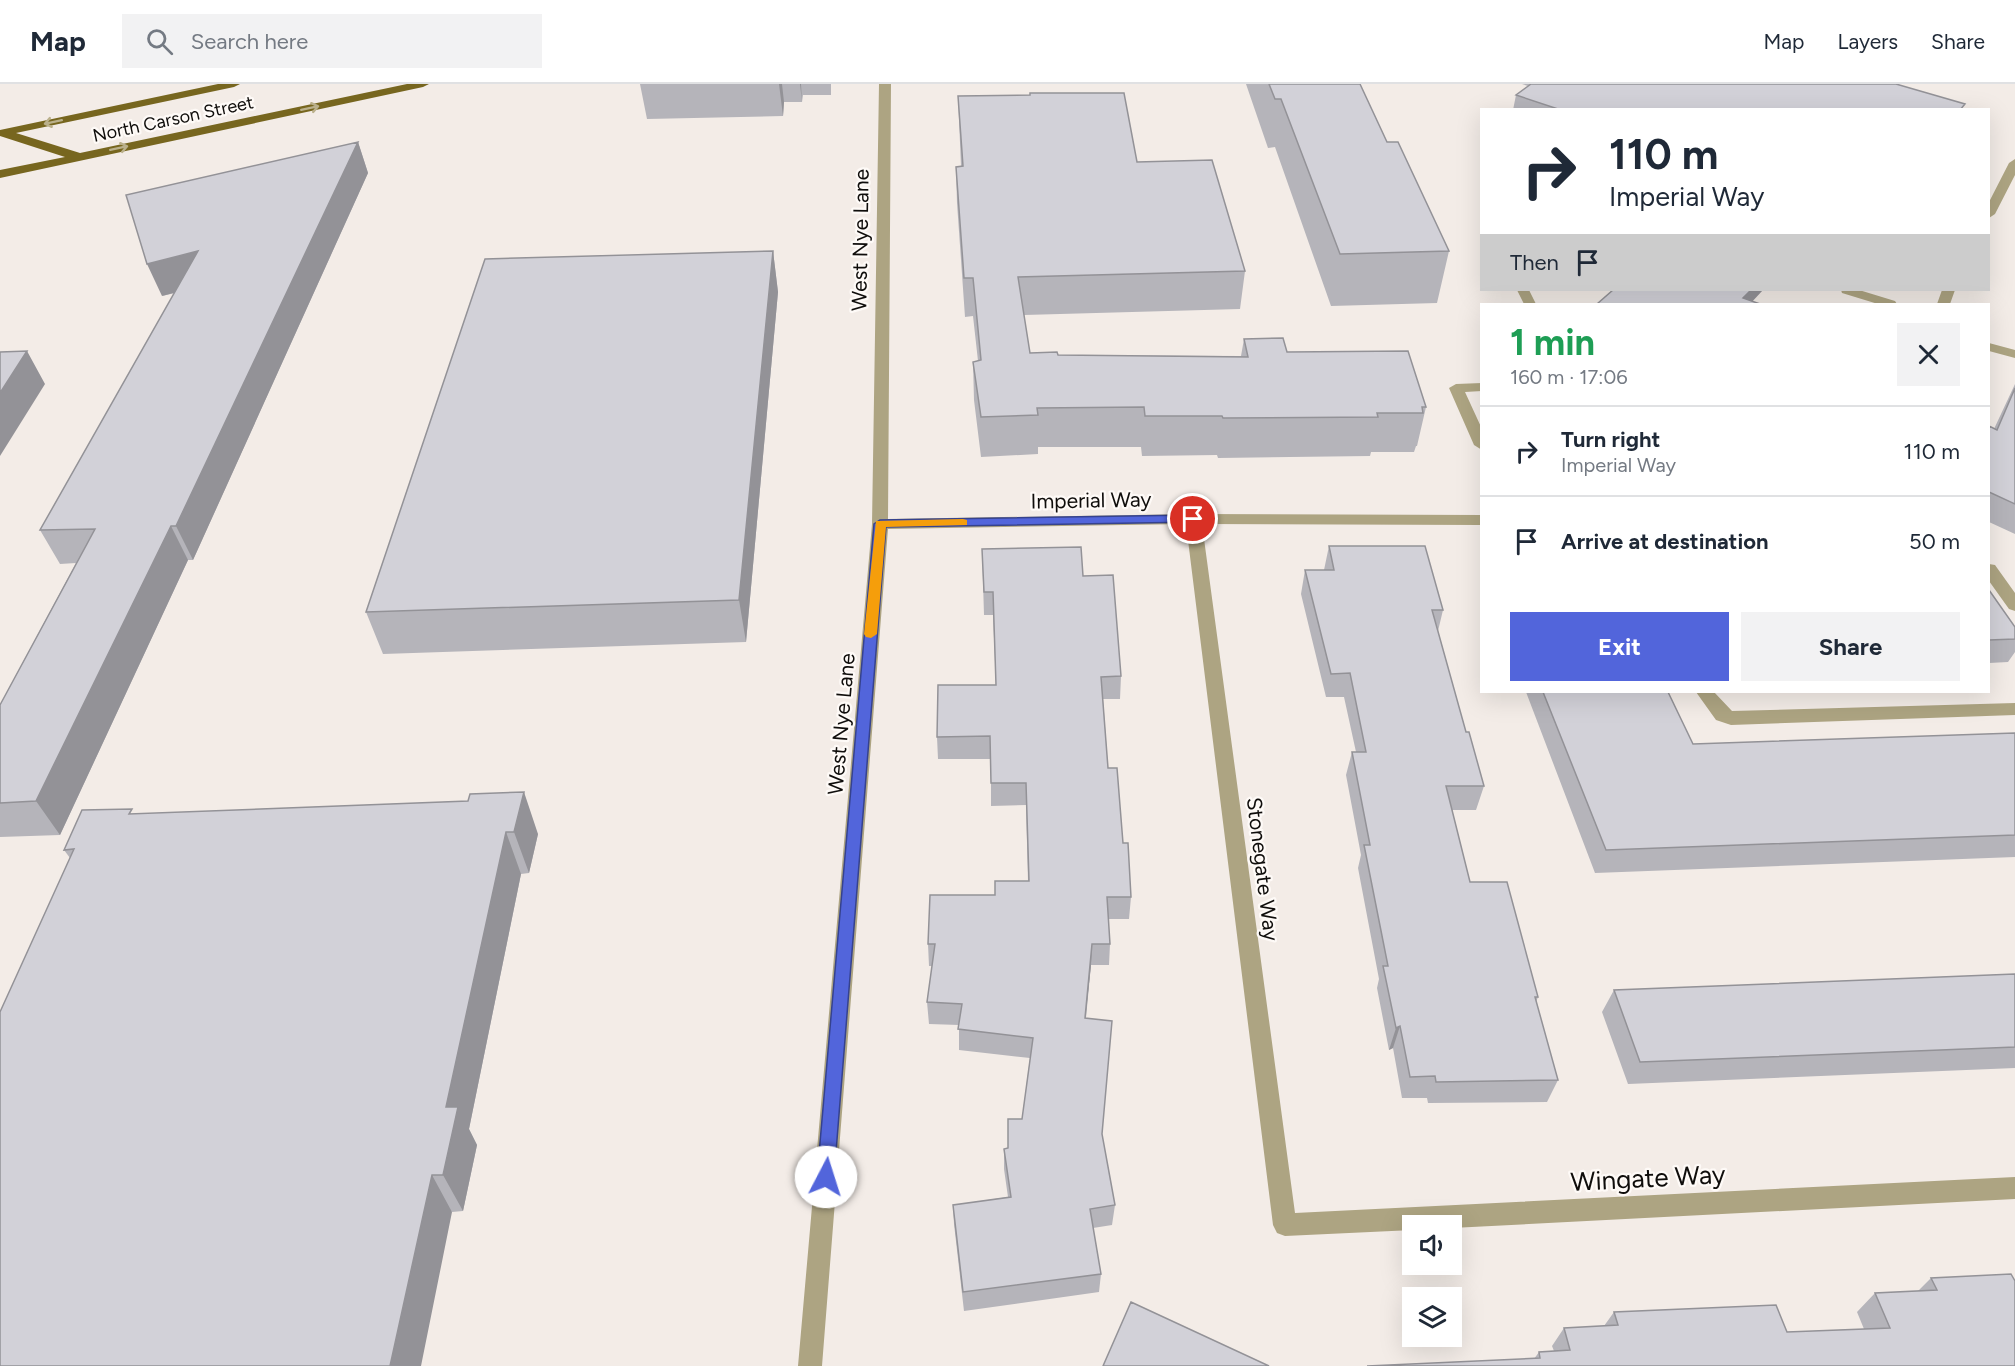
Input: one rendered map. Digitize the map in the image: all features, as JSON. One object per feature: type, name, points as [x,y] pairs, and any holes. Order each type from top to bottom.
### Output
[{"type":"main road","name":"North Carson Street","points":[[0,131],[234,84]]},
{"type":"main road","name":"North Carson Street","points":[[0,174],[423,84]]},
{"type":"main road","points":[[0,131],[78,157]]},
{"type":"street","name":"West Nye Lane","points":[[810,1366],[880,524],[885,84]]},
{"type":"street","points":[[1990,212],[2015,163]]},
{"type":"street","points":[[1850,291],[1887,303]]},
{"type":"street","points":[[1990,347],[2015,354]]},
{"type":"street","points":[[1480,387],[1456,388],[1480,441]]},
{"type":"street","name":"Imperial Way","points":[[880,524],[1193,519],[1480,520]]},
{"type":"street","name":"Stonegate Way","points":[[1193,519],[1285,1225]]},
{"type":"street","points":[[1990,570],[2015,605]]},
{"type":"street","points":[[1706,693],[1722,715],[1731,718],[2015,709]]},
{"type":"street","name":"Wingate Way","points":[[1285,1225],[2015,1188]]},
{"type":"building","points":[[1269,84],[1360,84],[1387,142],[1398,142],[1449,251],[1340,254],[1281,99],[1275,99]]},
{"type":"building","points":[[1531,84],[1896,84],[1965,104],[1962,108],[1555,108],[1516,95]]},
{"type":"building","points":[[1030,93],[1124,93],[1137,162],[1212,160],[1245,271],[1018,277],[1030,353],[1248,357],[1244,339],[1283,338],[1287,352],[1408,351],[1426,407],[1422,407],[1423,413],[1377,413],[1378,417],[1223,418],[1222,416],[1145,416],[1144,407],[1037,408],[1038,415],[981,417],[973,362],[981,360],[973,278],[964,278],[956,167],[963,166],[958,96],[1030,95]]},
{"type":"building","points":[[358,142],[176,526],[171,526],[36,801],[0,803],[0,705],[95,529],[40,530],[198,251],[147,264],[126,195]]},
{"type":"building","points":[[773,251],[739,600],[366,612],[485,259]]},
{"type":"building","points":[[1612,291],[1750,291],[1743,298],[1757,303],[1598,303]]},
{"type":"building","points":[[27,351],[0,393],[0,352]]},
{"type":"building","points":[[2015,388],[2015,504],[1990,492],[1990,426],[1997,430]]},
{"type":"building","points":[[1329,546],[1425,546],[1443,610],[1432,610],[1466,732],[1469,732],[1484,786],[1446,786],[1470,882],[1507,882],[1558,1080],[1436,1082],[1435,1076],[1410,1077],[1400,1026],[1396,1028],[1383,966],[1388,966],[1364,845],[1370,845],[1352,752],[1366,752],[1350,673],[1331,674],[1305,570],[1334,570]]},
{"type":"building","points":[[1081,547],[1083,576],[1113,575],[1121,676],[1101,677],[1108,768],[1117,768],[1123,843],[1128,843],[1131,897],[1107,897],[1110,944],[1092,944],[1085,1018],[1112,1021],[1102,1134],[1115,1205],[1090,1209],[1101,1274],[963,1292],[953,1205],[1011,1197],[1004,1149],[1008,1148],[1008,1119],[1022,1119],[1033,1038],[958,1029],[962,1004],[927,1002],[935,944],[928,944],[930,895],[995,895],[995,881],[1029,881],[1026,783],[991,783],[990,736],[937,737],[938,685],[996,685],[993,592],[984,592],[982,549]]},
{"type":"building","points":[[1990,591],[2015,627],[2015,639],[1990,640]]},
{"type":"building","points":[[1543,693],[1668,693],[1693,744],[2015,733],[2015,835],[1606,850]]},
{"type":"building","points":[[524,792],[514,832],[506,832],[446,1107],[458,1107],[443,1175],[432,1175],[390,1366],[0,1366],[0,1012],[74,849],[64,850],[82,810],[132,809],[129,814],[468,801],[470,794]]},
{"type":"building","points":[[2015,974],[2015,1047],[1640,1062],[1614,990]]},
{"type":"building","points":[[2011,1274],[2015,1281],[2015,1366],[1367,1366],[1540,1358],[1539,1352],[1570,1350],[1564,1328],[1618,1325],[1614,1312],[1776,1305],[1787,1332],[1890,1328],[1875,1293],[1937,1290],[1931,1278]]},
{"type":"building","points":[[1131,1302],[1269,1366],[1103,1366]]},
{"type":"slow traffic","points":[[871,634],[880,524],[963,522]]},
{"type":"route","points":[[826,1177],[880,524],[1193,519]]}]
